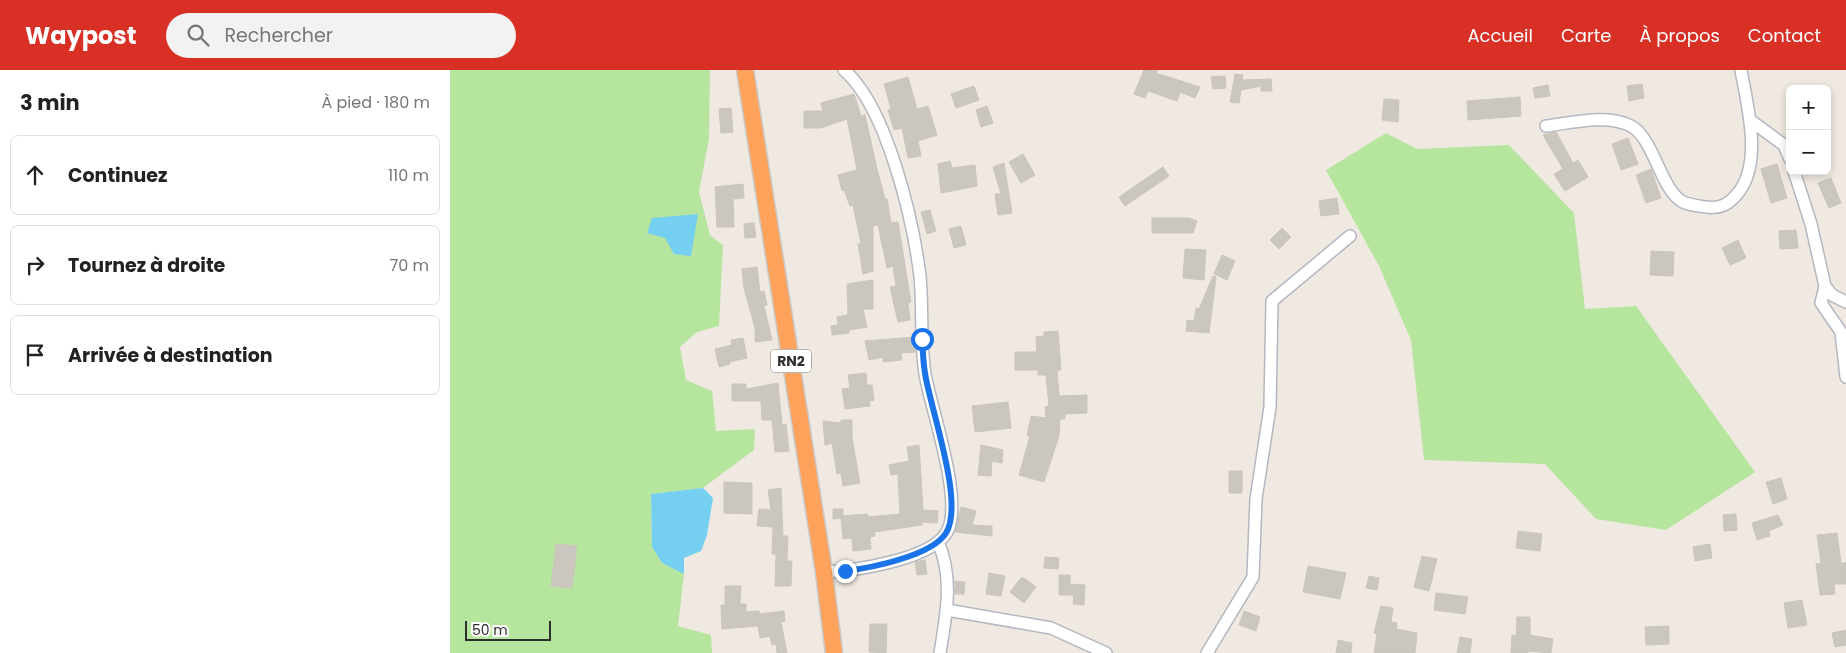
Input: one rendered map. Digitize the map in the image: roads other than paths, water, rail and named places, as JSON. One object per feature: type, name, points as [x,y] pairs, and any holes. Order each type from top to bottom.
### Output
[{"type":"highway","name":"RN2","points":[[745,70],[824,572],[834,653]]},
{"type":"street","points":[[824,572],[864,569],[921,551],[938,542],[949,528],[952,507],[938,426],[925,373],[920,276],[913,235],[896,165],[862,90],[844,70]]},
{"type":"street","points":[[1546,126],[1613,120],[1630,125],[1642,137],[1671,188],[1682,202],[1715,208],[1729,203],[1741,190],[1750,165],[1752,148],[1750,120],[1741,70]]},
{"type":"street","points":[[1750,120],[1784,145],[1786,150]]},
{"type":"street","points":[[1795,175],[1811,224],[1825,286],[1832,295],[1846,302]]},
{"type":"street","points":[[1207,653],[1253,577],[1256,499],[1270,407],[1272,301],[1350,236]]},
{"type":"street","points":[[1825,286],[1821,303],[1841,332],[1846,377]]},
{"type":"street","points":[[938,542],[948,570],[947,610],[940,653]]},
{"type":"street","points":[[947,610],[1051,628],[1106,653]]},
{"type":"water","points":[[698,214],[691,256],[674,254],[665,238],[647,233],[652,218]]},
{"type":"water","points":[[703,488],[713,498],[707,535],[701,551],[684,558],[684,574],[662,563],[652,547],[651,494]]}]
